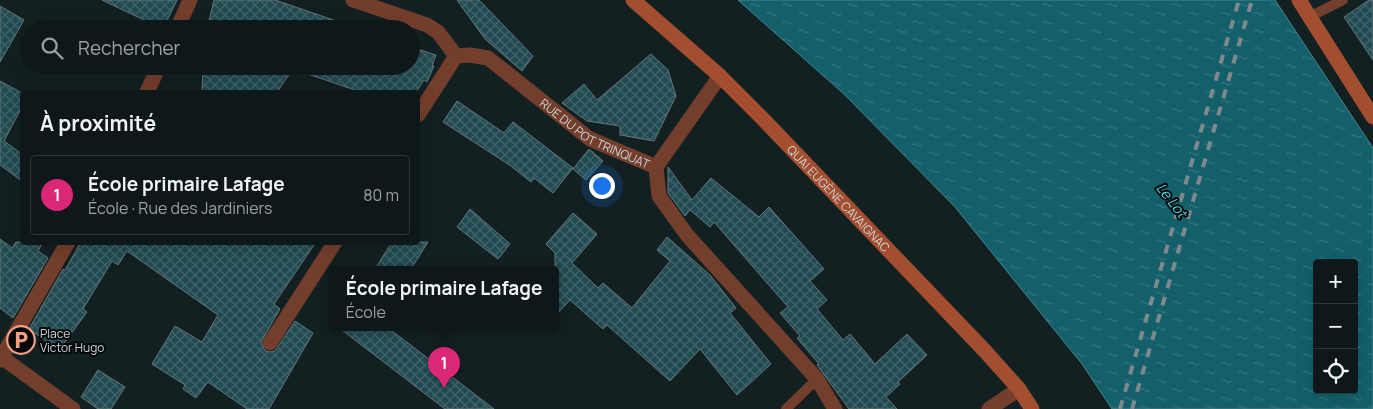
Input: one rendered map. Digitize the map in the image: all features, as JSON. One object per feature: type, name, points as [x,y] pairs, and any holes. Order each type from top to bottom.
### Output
[{"type":"street","points":[[181,20],[190,0]]},
{"type":"street","points":[[353,0],[412,20]]},
{"type":"street","name":"QUAI EUGÈNE CAVAIGNAC","points":[[633,0],[720,76],[763,118],[1019,389],[1032,409]]},
{"type":"street","points":[[1299,0],[1373,117]]},
{"type":"street","points":[[420,23],[438,32],[456,56],[420,112]]},
{"type":"street","name":"RUE DU POT TRINQUAT","points":[[456,56],[470,55],[488,58],[590,139],[656,167],[660,196],[687,235],[817,379],[835,409]]},
{"type":"street","points":[[148,90],[155,75]]},
{"type":"street","points":[[656,167],[720,76]]},
{"type":"street","points":[[66,245],[0,358],[73,409]]},
{"type":"street","points":[[270,343],[333,245]]},
{"type":"street","points":[[989,409],[1019,389]]},
{"type":"lane","points":[[1309,17],[1342,0]]},
{"type":"lane","points":[[786,409],[817,379]]},
{"type":"water","name":"Le Lot","points":[[738,0],[1275,0],[1373,148],[1373,409],[1112,409],[1082,364],[955,207],[845,95]]},
{"type":"building","points":[[102,0],[177,0],[167,20],[144,20]]},
{"type":"building","points":[[214,0],[275,0],[333,20],[209,20]]},
{"type":"building","points":[[457,0],[479,0],[533,56],[522,71],[485,39]]},
{"type":"building","points":[[1369,0],[1373,0],[1373,60],[1344,17]]},
{"type":"building","points":[[0,6],[24,20],[20,20],[20,27],[0,62]]},
{"type":"building","points":[[420,50],[436,55],[432,66],[434,66],[427,82],[424,80],[417,90],[355,90],[311,75],[420,75]]},
{"type":"building","points":[[651,54],[668,70],[676,96],[654,141],[620,135],[620,126],[587,121],[562,103],[584,84],[597,100]]},
{"type":"building","points":[[203,75],[289,75],[278,90],[202,90]]},
{"type":"building","points":[[0,81],[20,92],[20,111],[4,141],[20,153],[20,180],[0,165]]},
{"type":"building","points":[[457,101],[504,133],[513,122],[573,168],[553,193],[534,178],[531,182],[511,166],[443,122]]},
{"type":"building","points":[[589,149],[603,161],[586,180],[573,169]]},
{"type":"building","points":[[668,167],[692,200],[711,178],[759,217],[769,207],[824,269],[810,281],[827,300],[817,309],[843,340],[850,334],[875,364],[907,334],[927,355],[898,382],[900,384],[886,397],[897,409],[849,409],[817,365],[819,364],[797,338],[800,336],[780,313],[788,307],[714,222],[710,227],[690,210],[685,216],[668,193]]},
{"type":"building","points":[[470,209],[510,244],[498,259],[457,227]]},
{"type":"building","points":[[573,213],[597,234],[572,263],[598,288],[603,283],[632,308],[670,261],[657,250],[667,237],[710,275],[736,308],[730,313],[771,364],[737,395],[700,349],[670,381],[607,325],[603,329],[570,300],[559,312],[559,266],[555,266],[555,253],[546,244]]},
{"type":"building","points":[[0,239],[12,248],[16,242],[20,242],[20,245],[41,245],[38,251],[48,258],[13,318],[0,308]]},
{"type":"building","points":[[420,242],[428,242],[413,266],[377,266],[390,245],[420,245]]},
{"type":"building","points":[[79,245],[314,245],[274,304],[280,309],[261,342],[265,351],[275,351],[295,321],[313,333],[269,409],[247,409],[208,382],[196,398],[183,389],[185,385],[152,364],[175,326],[202,342],[218,315],[127,251],[118,265],[112,261],[83,309],[87,312],[59,350],[29,329],[63,269],[65,270]]},
{"type":"building","points":[[343,331],[392,331],[494,409],[445,409]]},
{"type":"building","points":[[98,370],[125,387],[111,409],[98,409],[81,397]]},
{"type":"railway","points":[[1120,409],[1239,0]]},
{"type":"railway","points":[[1132,409],[1252,0]]},
{"type":"place","name":"Place Victor Hugo","points":[[21,340]]},
{"type":"place","name":"École primaire Lafage","points":[[444,388]]}]
